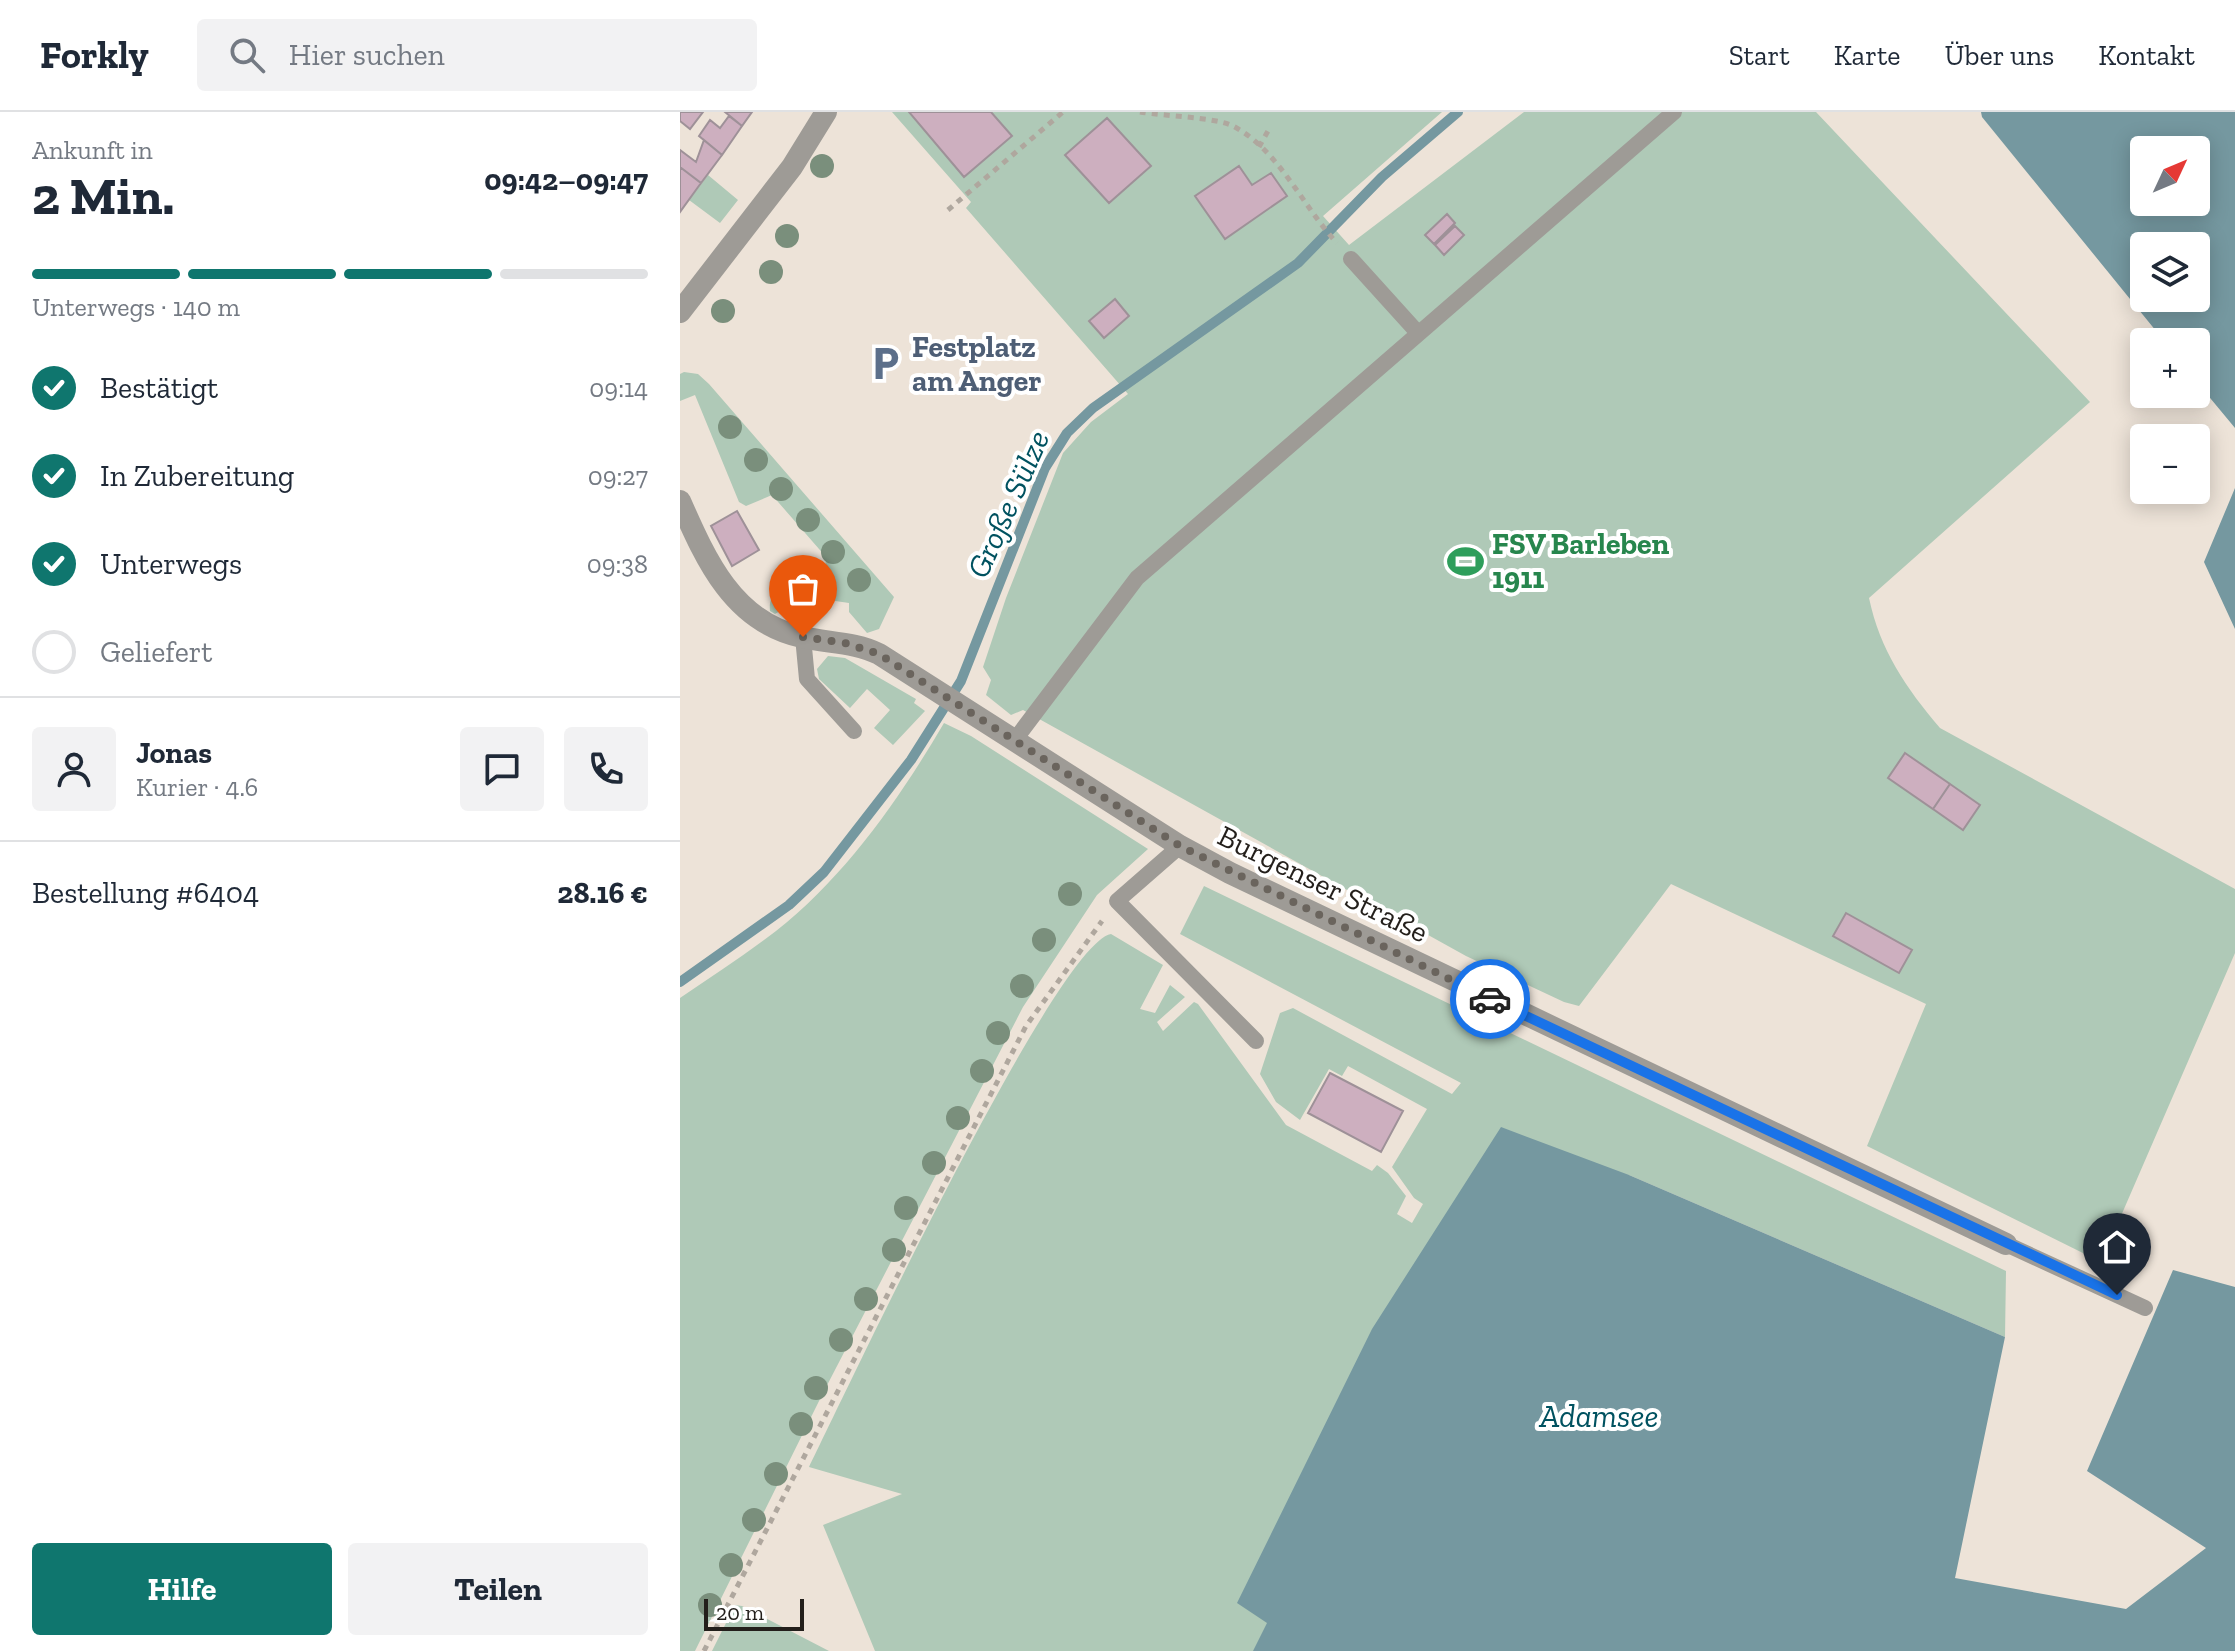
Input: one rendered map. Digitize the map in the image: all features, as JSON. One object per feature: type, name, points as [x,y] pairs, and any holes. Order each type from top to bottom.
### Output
[{"type":"street","points":[[680,312],[792,167],[826,112]]},
{"type":"street","name":"Burgenser Straße","points":[[680,501],[701,550],[739,604],[782,632],[869,649],[1180,846],[1626,1065],[2006,1244]]},
{"type":"lane","points":[[1014,741],[1137,578],[1674,112]]},
{"type":"lane","points":[[1351,259],[1418,333]]},
{"type":"lane","points":[[803,637],[807,679],[854,731]]},
{"type":"lane","points":[[1180,846],[1117,901],[1256,1041]]},
{"type":"lane","points":[[2006,1244],[2145,1308]]},
{"type":"path","points":[[948,210],[1063,112]]},
{"type":"path","points":[[1140,112],[1231,125],[1281,170],[1313,218],[1351,259]]},
{"type":"path","points":[[1259,147],[1268,131]]},
{"type":"path","points":[[704,1651],[1026,1026],[1070,961],[1117,901]]},
{"type":"green space","name":"FSV Barleben 1911","points":[[892,112],[1442,112],[1323,216],[1349,245],[1524,112],[1816,112],[2090,402],[1869,598],[1880,635],[1896,668],[1940,728],[2235,889],[2235,953],[2101,1262],[1867,1146],[1926,1004],[1671,884],[1579,1006],[1564,1002],[1466,956],[1023,710],[1011,715],[986,695],[991,680],[983,667],[1006,598],[1063,453],[1091,422],[1128,394],[966,208],[971,202]]},
{"type":"green space","points":[[708,175],[738,200],[720,223],[689,200]]},
{"type":"green space","points":[[680,374],[698,374],[709,384],[894,597],[879,629],[867,633],[849,612],[849,603],[788,594],[787,607],[775,614],[770,611],[773,593],[780,582],[795,572],[809,580],[820,578],[825,571],[826,557],[772,495],[746,506],[739,502],[695,395],[680,401]]},
{"type":"green space","points":[[828,656],[845,658],[916,699],[914,703],[925,711],[893,745],[874,728],[890,710],[867,689],[850,708],[819,679],[817,669]]},
{"type":"green space","points":[[944,723],[971,736],[1148,849],[1097,895],[1023,1007],[822,1395],[695,1651],[680,1651],[680,998],[776,931],[825,886],[890,808]]},
{"type":"green space","points":[[1204,886],[2006,1271],[2005,1337],[1629,1175],[1385,1651],[875,1651],[823,1525],[902,1494],[809,1467],[906,1269],[1001,1088],[1046,1011],[1084,957],[1111,934],[1163,965],[1140,1009],[1155,1013],[1170,985],[1185,997],[1157,1022],[1163,1031],[1194,1002],[1198,1004],[1286,1125],[1372,1171],[1377,1165],[1388,1173],[1406,1196],[1397,1214],[1412,1223],[1423,1204],[1414,1198],[1392,1167],[1427,1109],[1348,1066],[1342,1076],[1329,1069],[1300,1120],[1276,1102],[1260,1074],[1280,1013],[1293,1008],[1452,1094],[1461,1083],[1180,934]]},
{"type":"green space","points":[[735,1605],[742,1606],[829,1651],[712,1651]]},
{"type":"water","points":[[1981,112],[2235,112],[2235,428],[2210,398],[2210,328],[2154,328],[2141,312],[2210,312],[2210,232],[2130,232],[2130,299]]},
{"type":"water","points":[[2235,488],[2235,629],[2204,562]]},
{"type":"water","name":"Adamsee","points":[[1501,1127],[1629,1175],[2005,1337],[1955,1578],[2126,1609],[2206,1548],[2087,1471],[2173,1270],[2235,1287],[2235,1651],[1253,1651],[1267,1623],[1237,1603],[1372,1329]]},
{"type":"building","points":[[680,112],[703,112],[690,129],[680,121]]},
{"type":"building","points":[[725,112],[752,112],[742,126]]},
{"type":"building","points":[[909,112],[991,112],[1012,136],[964,177]]},
{"type":"building","points":[[729,116],[742,126],[722,155],[699,136],[710,120],[720,128]]},
{"type":"building","points":[[1107,118],[1151,166],[1109,203],[1065,155]]},
{"type":"building","points":[[704,140],[722,155],[701,183],[680,167],[680,150],[696,162]]},
{"type":"building","points":[[1239,166],[1252,185],[1271,173],[1287,196],[1225,239],[1195,196]]},
{"type":"building","points":[[680,167],[701,183],[680,212]]},
{"type":"building","points":[[1447,214],[1455,223],[1434,244],[1425,235]]},
{"type":"building","points":[[1455,226],[1464,235],[1444,255],[1435,245]]},
{"type":"building","points":[[1115,299],[1129,316],[1104,338],[1089,321]]},
{"type":"building","points":[[737,511],[759,550],[732,566],[711,526]]},
{"type":"building","points":[[1905,753],[1950,784],[1933,809],[1888,778]]},
{"type":"building","points":[[1950,784],[1980,805],[1963,830],[1933,809]]},
{"type":"building","points":[[1846,913],[1912,950],[1899,973],[1833,936]]},
{"type":"building","points":[[1330,1073],[1403,1111],[1381,1152],[1308,1113]]},
{"type":"waterway","name":"Große Sülze","points":[[680,982],[789,905],[824,872],[911,760],[961,681],[1045,468],[1067,433],[1093,408],[1298,263],[1382,177],[1458,112]]},
{"type":"way so far","points":[[803,637],[845,643],[879,654],[924,686],[1180,846],[1490,999]]},
{"type":"place","name":"Festplatz am Anger","points":[[886,364]]},
{"type":"place","name":"FSV Barleben 1911","points":[[1466,561]]},
{"type":"route","points":[[1490,999],[2117,1295]]}]
